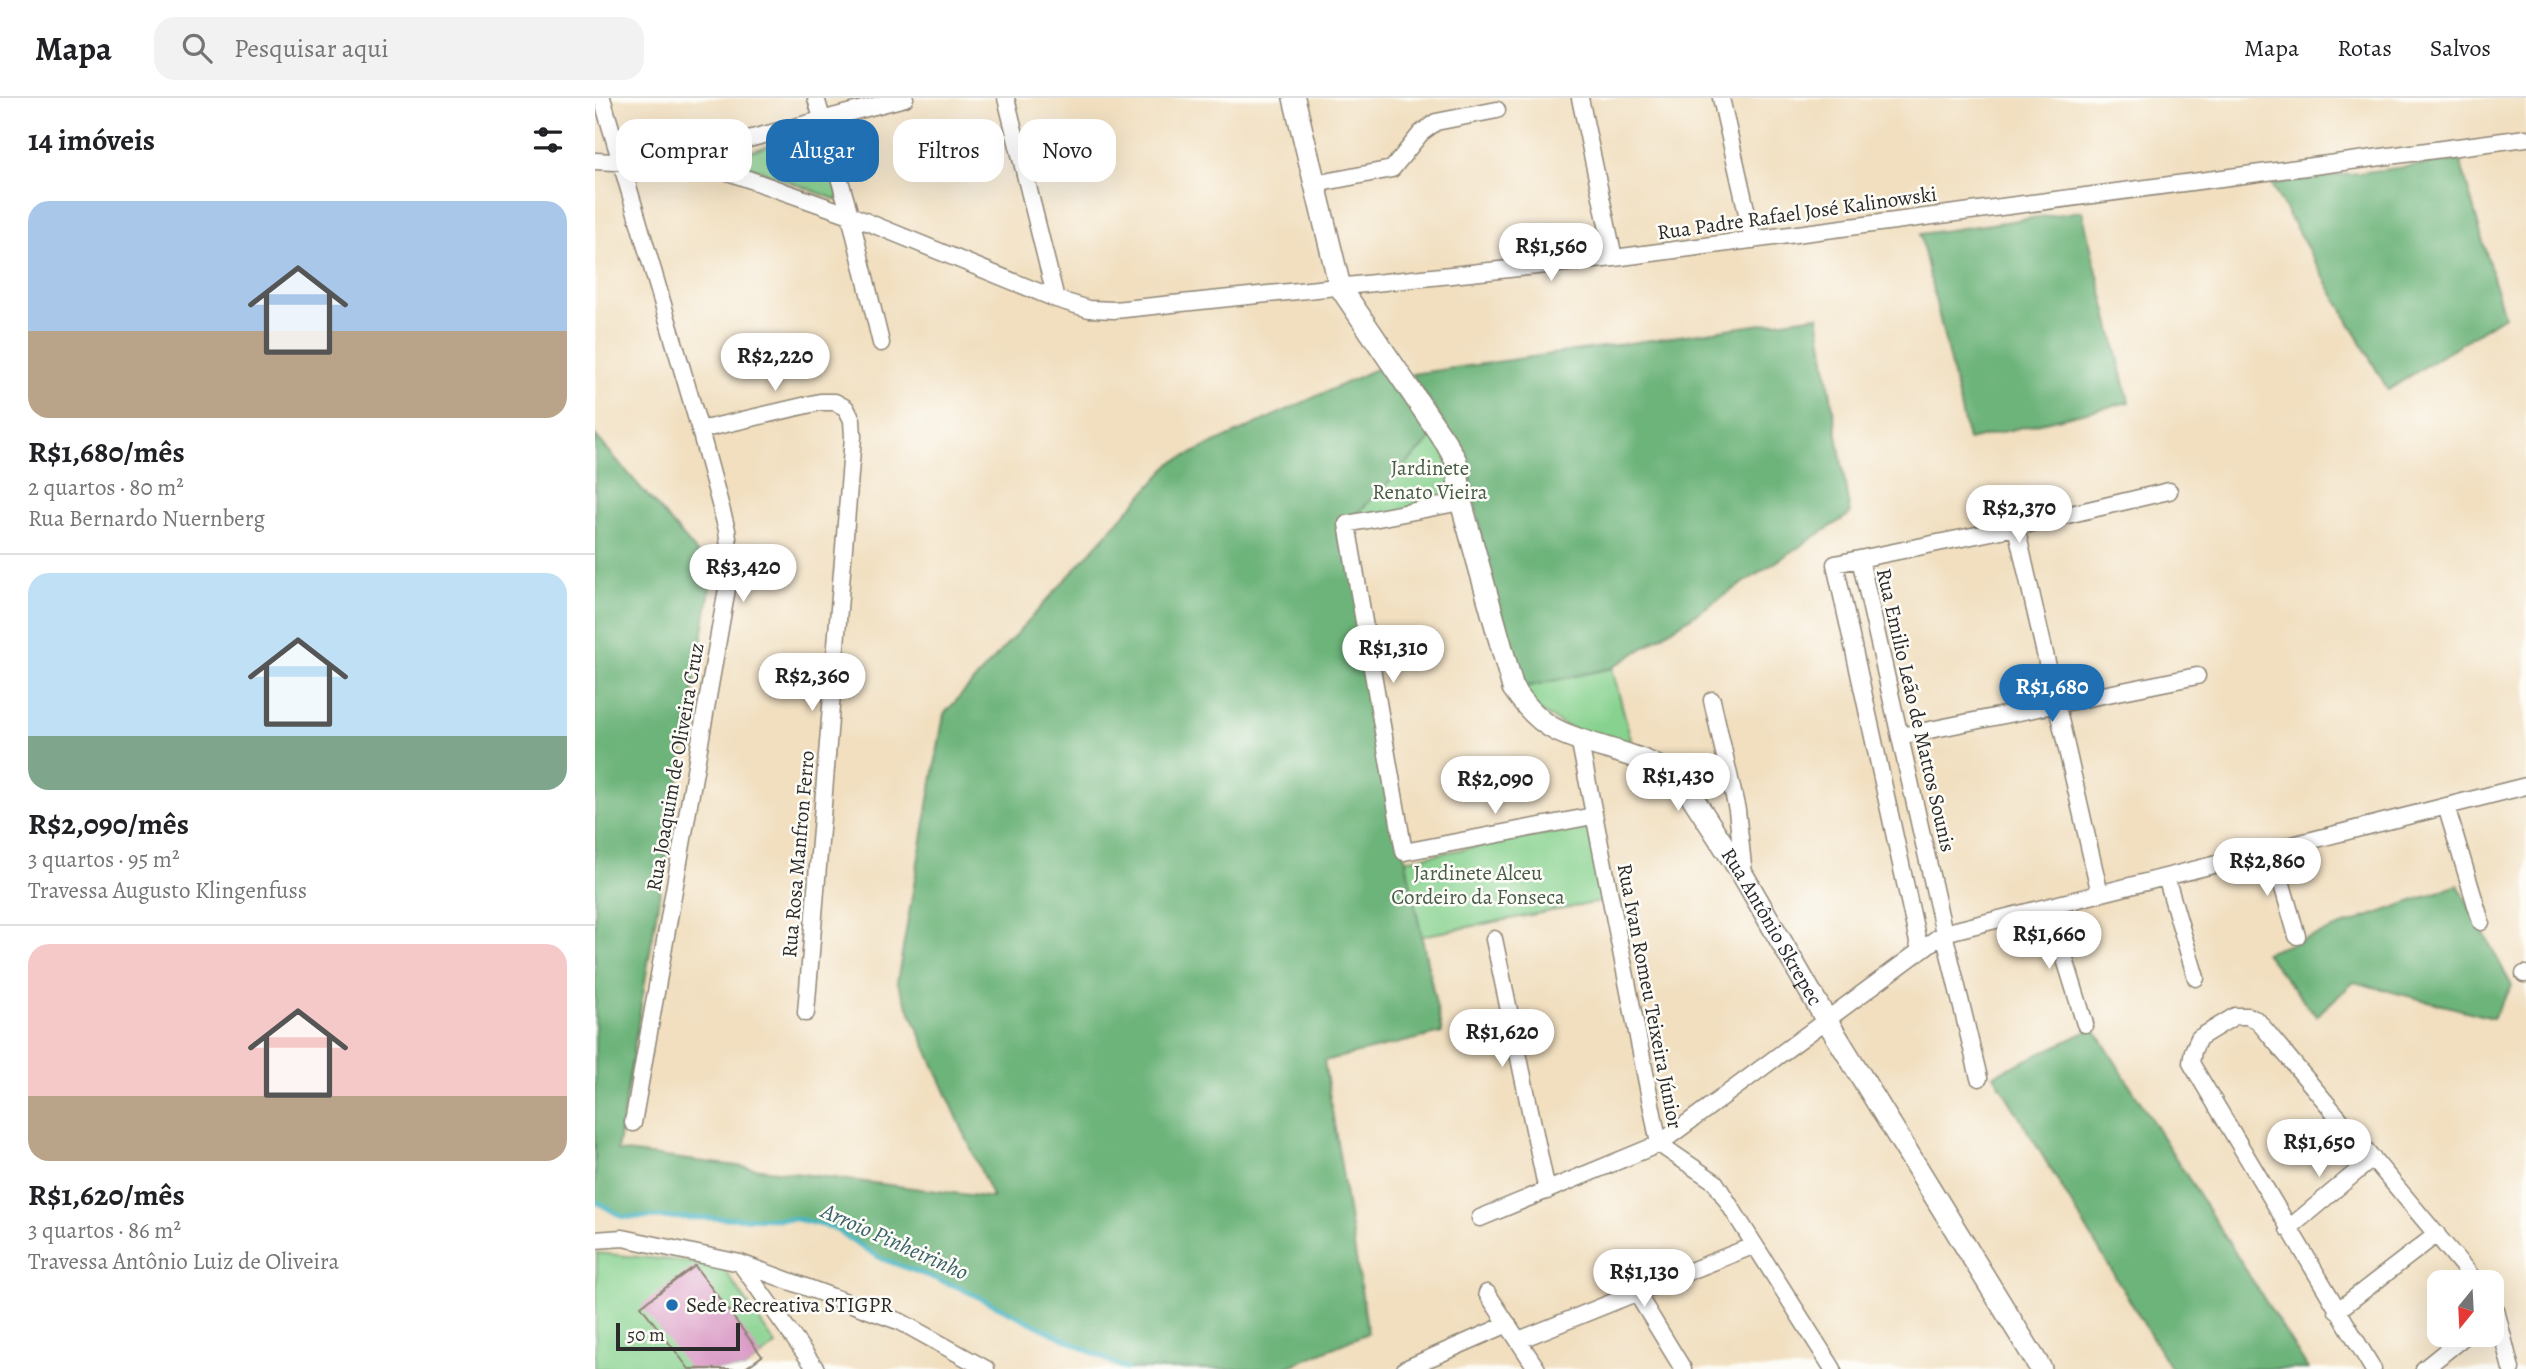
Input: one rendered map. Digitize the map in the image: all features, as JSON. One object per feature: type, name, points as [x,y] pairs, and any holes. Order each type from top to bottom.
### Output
[{"type":"street","name":"Rua Joaquim de Oliveira Cruz","points":[[602,98],[616,148]]},
{"type":"street","points":[[816,98],[821,119]]},
{"type":"street","points":[[829,119],[905,98]]},
{"type":"street","points":[[1006,98],[1056,299]]},
{"type":"street","points":[[1294,98],[1340,287]]},
{"type":"street","points":[[1580,98],[1614,258]]},
{"type":"street","points":[[1721,98],[1753,240]]},
{"type":"street","points":[[1315,184],[1392,169],[1421,132],[1436,122],[1497,110]]},
{"type":"street","name":"Rua Padre Rafael José Kalinowski","points":[[752,180],[850,215],[1056,299],[1089,309],[1115,310],[1614,258],[2526,138]]},
{"type":"street","name":"Rua Padre Rafael José Kalinowski","points":[[595,161],[616,162]]},
{"type":"street","name":"Rua Joaquim de Oliveira Cruz","points":[[626,182],[700,430],[727,530],[731,566],[633,1123]]},
{"type":"street","points":[[840,182],[881,343]]},
{"type":"street","name":"Rua Antônio Skrepec","points":[[1340,287],[1456,461],[1461,502],[1513,688],[1522,701],[1556,730],[1650,763],[1675,777],[1693,797],[1744,877],[1826,1021],[2041,1369]]},
{"type":"street","name":"Rua Rosa Manfron Ferro","points":[[700,430],[820,402],[835,402],[846,408],[852,420],[853,437],[806,1013]]},
{"type":"street","points":[[1860,559],[2016,527],[2169,491]]},
{"type":"street","points":[[1461,502],[1347,524],[1403,852],[1593,816]]},
{"type":"street","points":[[2016,527],[2100,894]]},
{"type":"street","name":"Rua Emilio Leão de Mattos Sounis","points":[[1920,951],[1835,564],[1860,559],[1979,1078]]},
{"type":"street","points":[[1900,736],[2197,676]]},
{"type":"street","points":[[1712,700],[1737,810],[1744,877]]},
{"type":"street","name":"Rua Ivan Romeu Teixeira Júnior","points":[[1579,738],[1659,1144],[1715,1182],[1833,1369]]},
{"type":"street","points":[[1480,1218],[1659,1144],[1944,933],[2526,786]]},
{"type":"street","points":[[2446,806],[2481,922]]},
{"type":"street","points":[[1891,819],[1917,813]]},
{"type":"street","points":[[2272,850],[2297,936]]},
{"type":"street","points":[[2166,877],[2196,978]]},
{"type":"street","points":[[2049,907],[2085,1024]]},
{"type":"street","points":[[1494,939],[1547,1191]]},
{"type":"street","points":[[2373,1369],[2191,1063],[2199,1038],[2235,1016],[2247,1016],[2257,1020],[2466,1270]]},
{"type":"street","points":[[2288,1229],[2373,1158]]},
{"type":"street","points":[[2337,1311],[2437,1234]]},
{"type":"street","points":[[595,1240],[623,1238],[740,1263],[901,1322],[986,1369]]},
{"type":"street","points":[[1519,1340],[1755,1245]]},
{"type":"street","points":[[740,1263],[816,1369]]},
{"type":"street","points":[[1636,1292],[1683,1369]]},
{"type":"street","points":[[1487,1293],[1537,1369]]},
{"type":"street","points":[[1405,1369],[1508,1324]]},
{"type":"street","points":[[2504,1346],[2511,1369]]},
{"type":"street","points":[[2424,1369],[2450,1348]]},
{"type":"green space","points":[[766,147],[766,173],[752,167],[752,151]]},
{"type":"green space","points":[[2460,160],[2504,316],[2388,390],[2271,184]]},
{"type":"green space","points":[[791,182],[835,182],[840,201]]},
{"type":"green space","points":[[2082,211],[2129,402],[1968,440],[1920,234]]},
{"type":"green space","points":[[1818,316],[1850,514],[1612,668],[1525,687],[1488,572],[1466,457],[1412,374]]},
{"type":"green space","points":[[1391,362],[1438,432],[1347,524],[1404,852],[1442,1033],[1324,1061],[1368,1333],[1283,1369],[1126,1369],[958,1287],[882,1259],[831,1227],[796,1219],[623,1217],[595,1201],[595,435],[713,571],[617,1151],[993,1198],[897,982],[944,714],[1171,463]]},
{"type":"green space","name":"Jardinete Renato Vieira","points":[[1438,432],[1461,502],[1347,524]]},
{"type":"green space","points":[[1612,668],[1634,751],[1554,719],[1526,700],[1516,688]]},
{"type":"green space","name":"Jardinete Alceu Cordeiro da Fonseca","points":[[1588,826],[1604,901],[1421,936],[1405,860]]},
{"type":"green space","points":[[2458,885],[2512,986],[2493,1018],[2354,982],[2316,1016],[2265,953]]},
{"type":"green space","points":[[2094,1028],[2308,1369],[2171,1369],[1994,1075]]},
{"type":"green space","name":"Sede Recreativa STIGPR","points":[[597,1253],[721,1265],[776,1345],[744,1369],[595,1369]]},
{"type":"building","points":[[695,1266],[762,1356],[744,1369],[689,1369],[641,1306]]},
{"type":"waterway","name":"Arroio Pinheirinho","points":[[595,1201],[623,1217],[796,1219],[831,1227],[882,1259],[958,1287],[1126,1369]]},
{"type":"place","name":"Sede Recreativa STIGPR","points":[[672,1305]]}]
